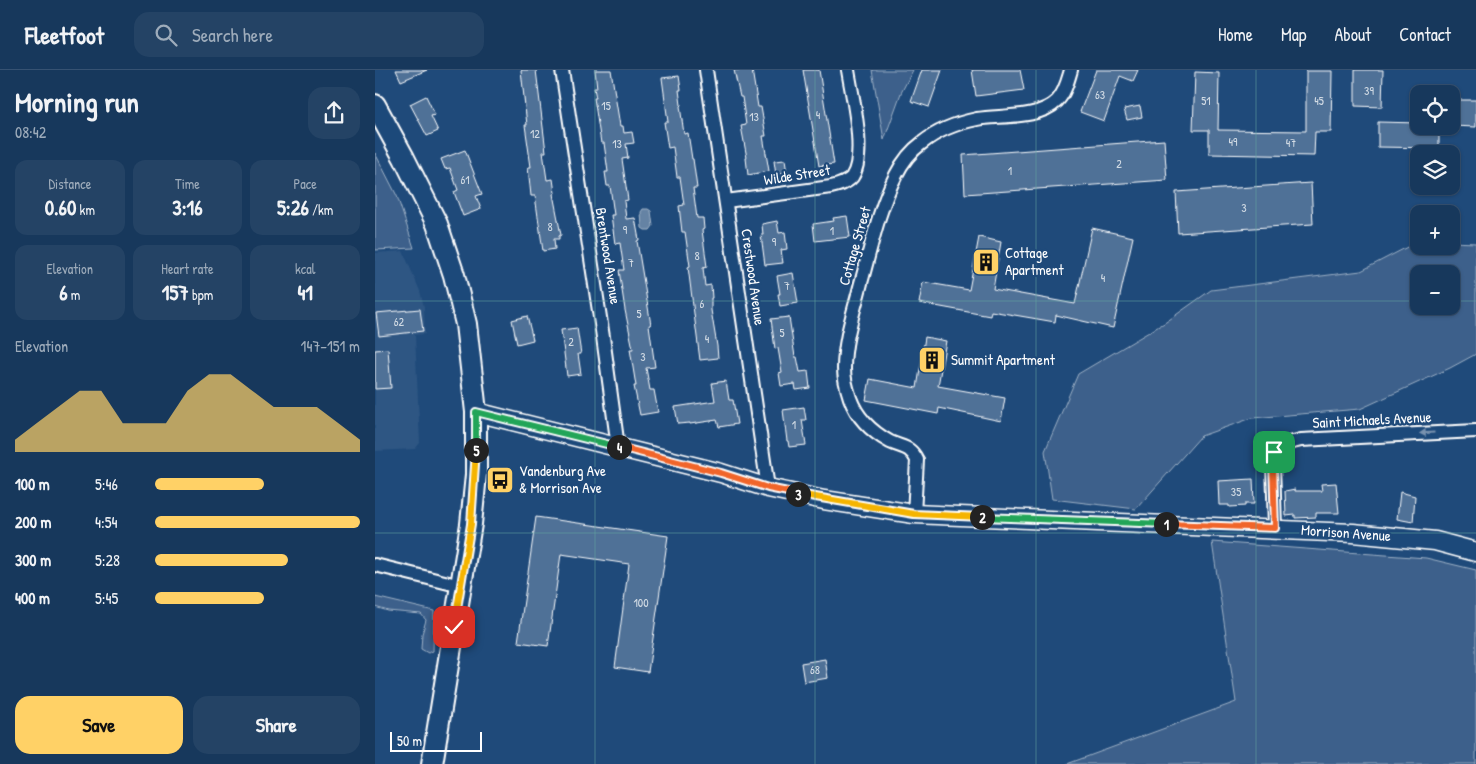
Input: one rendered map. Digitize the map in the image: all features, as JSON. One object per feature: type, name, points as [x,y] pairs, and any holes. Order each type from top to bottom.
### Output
[{"type":"main road","points":[[375,106],[404,158],[437,224],[443,241],[466,324],[476,412],[472,514],[432,764]]},
{"type":"street","name":"Brentwood Avenue","points":[[562,70],[618,447]]},
{"type":"street","name":"Crestwood Avenue","points":[[706,70],[768,488]]},
{"type":"street","name":"Wilde Street","points":[[726,202],[831,187],[844,183],[851,178],[858,164],[858,140],[848,70]]},
{"type":"street","name":"Cottage Street","points":[[914,514],[917,460],[909,449],[892,443],[867,426],[851,401],[844,370],[845,354],[853,314],[885,201],[896,174],[907,157],[920,144],[935,134],[955,125],[978,119],[1029,114],[1053,105],[1067,85],[1071,70]]},
{"type":"street","name":"Morrison Avenue","points":[[476,412],[721,473],[768,488],[824,500],[914,514],[1275,528],[1353,533],[1435,541],[1476,552]]},
{"type":"street","name":"Saint Michaels Avenue","points":[[1275,528],[1273,464],[1274,452],[1281,445],[1301,440],[1476,431]]},
{"type":"street","points":[[375,565],[461,586]]},
{"type":"shaded area","points":[[872,70],[913,70],[901,93],[884,140]]},
{"type":"shaded area","points":[[375,153],[397,196],[414,248],[375,250]]},
{"type":"shaded area","points":[[643,209],[651,211],[653,226],[650,230],[642,228],[641,212]]},
{"type":"shaded area","points":[[1460,242],[1476,243],[1476,354],[1450,368],[1360,409],[1252,418],[1201,436],[1136,509],[1052,499],[1045,451],[1078,374],[1166,322],[1211,290],[1361,271],[1410,246],[1410,255],[1460,255]]},
{"type":"shaded area","points":[[403,251],[420,291],[424,307],[425,334],[415,335],[420,443],[415,449],[375,451],[375,253]]},
{"type":"shaded area","points":[[1212,542],[1426,558],[1476,570],[1476,764],[1067,764],[1236,702]]},
{"type":"shaded area","points":[[375,597],[434,611],[433,651],[428,653],[421,649],[422,634],[426,620],[421,614],[388,611],[375,607]]},
{"type":"building","points":[[396,70],[427,70],[401,81]]},
{"type":"building","points":[[521,70],[536,70],[546,152],[543,152],[547,180],[553,179],[555,193],[553,194],[561,235],[559,239],[554,239],[555,249],[543,251],[535,196],[531,196],[528,167],[531,167],[525,125],[527,125]]},
{"type":"building","points":[[595,70],[611,70],[620,126],[623,126],[624,133],[632,132],[634,143],[626,144],[628,158],[622,159],[628,200],[624,201],[626,219],[635,218],[639,240],[637,241],[651,325],[649,325],[655,367],[646,368],[650,390],[654,390],[658,412],[640,415],[634,386],[636,386],[630,349],[633,349],[619,270],[624,270],[620,243],[615,244],[610,186],[607,186],[605,172],[608,172],[604,143],[601,143],[594,98],[596,98],[594,88],[597,88]]},
{"type":"building","points":[[734,70],[752,70],[758,107],[761,107],[766,136],[763,136],[769,171],[748,175],[741,126],[746,125],[742,97],[740,97]]},
{"type":"building","points":[[803,70],[819,70],[834,164],[819,166]]},
{"type":"building","points":[[922,70],[942,70],[929,107],[911,101]]},
{"type":"building","points":[[972,70],[1020,70],[1024,90],[976,96]]},
{"type":"building","points":[[1096,70],[1138,70],[1133,81],[1120,76],[1104,121],[1080,112]]},
{"type":"building","points":[[1355,70],[1383,70],[1382,107],[1355,106]]},
{"type":"building","points":[[1306,71],[1332,71],[1331,132],[1315,132],[1314,156],[1209,154],[1209,130],[1193,130],[1195,72],[1219,73],[1218,130],[1306,131]]},
{"type":"building","points":[[679,76],[681,90],[679,90],[680,106],[684,134],[688,133],[697,188],[693,188],[697,218],[703,218],[704,229],[702,230],[707,267],[703,268],[705,286],[711,285],[711,310],[718,358],[700,360],[688,267],[690,266],[685,232],[682,232],[679,206],[684,205],[680,177],[677,177],[673,147],[668,148],[664,122],[668,122],[662,78]]},
{"type":"building","points":[[426,96],[435,115],[431,116],[438,131],[427,136],[410,104]]},
{"type":"building","points":[[1460,100],[1476,100],[1476,127],[1460,126]]},
{"type":"building","points":[[1140,106],[1142,117],[1127,120],[1124,109]]},
{"type":"building","points":[[1378,122],[1410,123],[1410,135],[1439,135],[1439,145],[1410,145],[1410,148],[1378,147]]},
{"type":"building","points":[[1164,140],[1167,180],[965,194],[963,155]]},
{"type":"building","points":[[465,150],[482,194],[476,196],[481,209],[463,216],[454,192],[458,190],[450,168],[445,169],[441,159]]},
{"type":"building","points":[[785,160],[787,173],[776,175],[774,161]]},
{"type":"building","points":[[1311,183],[1313,224],[1178,233],[1176,192]]},
{"type":"building","points":[[847,216],[850,237],[815,241],[813,224],[834,221],[833,218]]},
{"type":"building","points":[[777,221],[779,233],[785,232],[787,249],[781,250],[783,263],[765,265],[761,235],[763,235],[762,224]]},
{"type":"building","points":[[1092,228],[1133,237],[1113,328],[1056,315],[1055,322],[991,311],[990,316],[919,303],[923,282],[969,290],[979,237],[1001,242],[993,289],[1075,304]]},
{"type":"building","points":[[793,273],[798,303],[780,306],[777,276]]},
{"type":"building","points":[[420,309],[423,331],[379,336],[376,313]]},
{"type":"building","points":[[527,316],[533,340],[517,344],[512,320]]},
{"type":"building","points":[[789,317],[795,357],[797,357],[800,372],[808,371],[810,388],[796,390],[795,384],[781,386],[779,373],[782,372],[778,348],[775,349],[771,319]]},
{"type":"building","points":[[577,328],[581,354],[578,354],[581,374],[567,376],[561,330]]},
{"type":"building","name":"Summit Apartment","points":[[925,337],[946,341],[938,386],[1005,398],[1001,421],[939,408],[938,414],[866,400],[870,379],[917,388]]},
{"type":"building","points":[[388,349],[391,388],[375,389],[375,350]]},
{"type":"building","points":[[726,381],[729,400],[733,400],[737,424],[719,427],[717,420],[678,424],[675,407],[715,401],[712,383]]},
{"type":"building","points":[[804,407],[806,420],[802,420],[806,445],[789,447],[783,410]]},
{"type":"building","points":[[1253,479],[1254,504],[1229,507],[1229,505],[1219,505],[1218,481]]},
{"type":"building","points":[[1336,483],[1339,513],[1316,513],[1316,517],[1295,518],[1295,515],[1286,516],[1285,491],[1295,489],[1295,491],[1322,491],[1321,484]]},
{"type":"building","points":[[1400,492],[1415,496],[1413,522],[1397,519]]},
{"type":"building","points":[[536,517],[668,536],[648,672],[615,667],[629,564],[561,554],[548,646],[518,642]]},
{"type":"building","points":[[825,659],[828,678],[804,682],[801,663]]},
{"type":"place","name":"Cottage Apartment","points":[[986,262]]},
{"type":"place","name":"Summit Apartment","points":[[932,360]]},
{"type":"place","name":"Vandenburg Ave & Morrison Ave","points":[[500,480]]},
{"type":"route","points":[[454,627],[471,524],[475,475],[476,412],[737,477],[768,488],[824,500],[914,514],[1275,528],[1274,452]]}]
